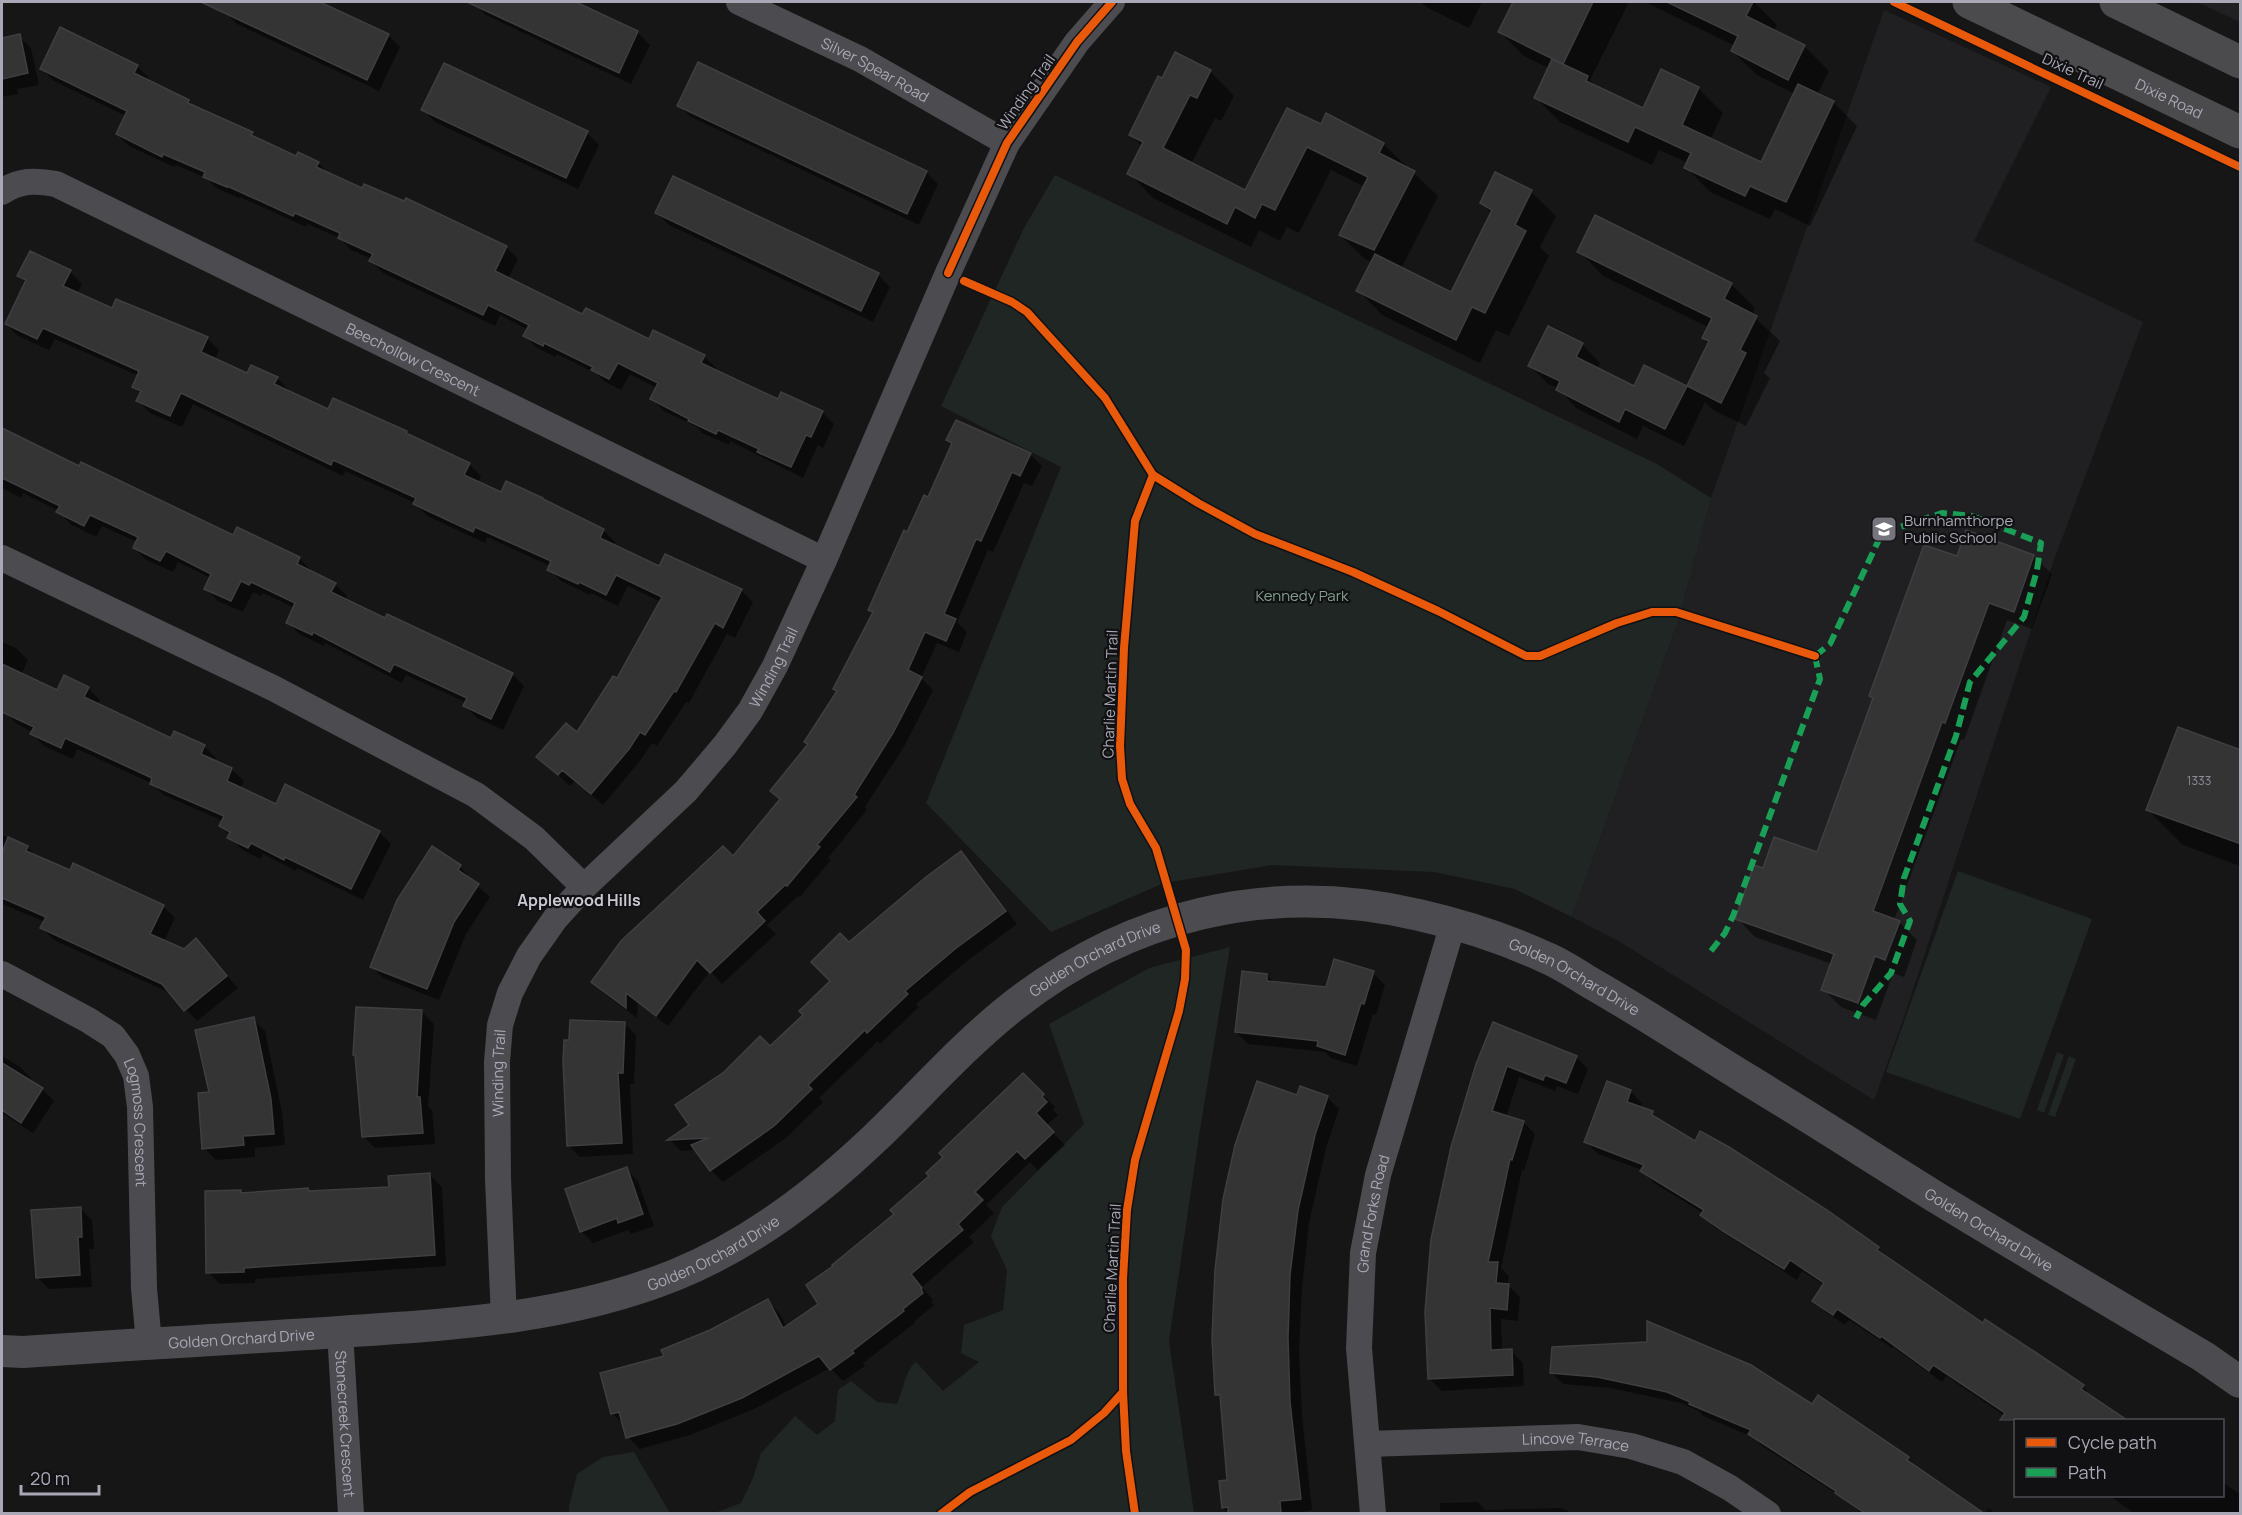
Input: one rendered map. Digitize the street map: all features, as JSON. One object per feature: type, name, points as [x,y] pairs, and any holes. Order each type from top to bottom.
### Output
[{"type":"main road","name":"Dixie Road","points":[[1969,2],[2241,132]]},
{"type":"main road","points":[[2116,2],[2241,62]]},
{"type":"street","name":"Silver Spear Road","points":[[739,2],[860,58],[1007,142]]},
{"type":"street","name":"Winding Trail","points":[[504,1319],[496,1062],[500,1025],[510,993],[529,956],[555,919],[584,887],[686,791],[750,711],[775,666],[824,560],[1007,142],[1077,42],[1112,2]]},
{"type":"street","name":"Beechollow Crescent","points":[[2,192],[22,182],[39,181],[56,184],[824,560]]},
{"type":"street","points":[[2,558],[273,688],[476,795],[534,838],[584,887]]},
{"type":"street","name":"Golden Orchard Drive","points":[[2,1351],[340,1332],[504,1319],[605,1299],[673,1276],[718,1255],[760,1230],[825,1183],[873,1140],[1004,1013],[1045,982],[1086,957],[1136,934],[1207,910],[1239,905],[1298,902],[1354,904],[1416,914],[1487,934],[1552,960],[1935,1196],[2204,1357],[2241,1382]]},
{"type":"street","name":"Grand Forks Road","points":[[1373,1514],[1359,1348],[1363,1253],[1378,1175],[1454,924]]},
{"type":"street","name":"Logmoss Crescent","points":[[2,974],[113,1035],[128,1055],[136,1076],[140,1118],[144,1288],[149,1344]]},
{"type":"street","name":"Stonecreek Crescent","points":[[340,1332],[351,1514]]},
{"type":"street","name":"Lincove Terrace","points":[[1368,1444],[1578,1437],[1630,1446],[1683,1462],[1730,1488],[1767,1514]]},
{"type":"shaded area","points":[[2197,2],[2240,2],[2240,22]]},
{"type":"shaded area","name":"Burnhamthorpe Public School","points":[[1884,10],[2051,87],[1974,241],[2143,322],[2054,560],[1903,1020],[1874,1100],[1620,942],[1572,917],[1679,619],[1711,498]]},
{"type":"green space","name":"Kennedy Park","points":[[1055,175],[1657,464],[1711,498],[1679,619],[1572,917],[1515,889],[1434,872],[1272,865],[1164,883],[1051,932],[926,803],[1061,467],[941,406],[1024,228]]},
{"type":"green space","points":[[1958,871],[2092,919],[2020,1119],[1886,1072]]},
{"type":"green space","points":[[1230,947],[1169,1341],[1194,1513],[715,1513],[741,1503],[753,1478],[761,1453],[795,1416],[817,1435],[835,1421],[838,1390],[851,1381],[877,1402],[897,1404],[907,1376],[916,1362],[943,1391],[979,1362],[961,1353],[964,1325],[1003,1310],[1007,1270],[991,1236],[1002,1207],[1084,1124],[1049,1024],[1149,968]]},
{"type":"green space","points":[[2057,1052],[2064,1055],[2044,1113],[2037,1110]]},
{"type":"green space","points":[[2069,1056],[2076,1059],[2055,1117],[2048,1115]]},
{"type":"green space","points":[[634,1452],[670,1513],[569,1513],[577,1474],[603,1457]]},
{"type":"building","points":[[201,2],[320,2],[389,34],[367,80]]},
{"type":"building","points":[[467,2],[576,2],[638,31],[619,73]]},
{"type":"building","points":[[1513,2],[1593,2],[1563,64],[1498,32]]},
{"type":"building","points":[[1667,2],[1753,2],[1746,16],[1805,45],[1788,80],[1731,51],[1738,36]]},
{"type":"building","points":[[60,27],[138,65],[134,73],[189,100],[188,103],[253,132],[251,135],[296,156],[298,152],[319,162],[316,167],[362,188],[364,184],[404,201],[406,198],[507,246],[495,271],[582,314],[586,308],[649,339],[653,330],[705,355],[701,363],[778,399],[781,392],[823,411],[811,437],[806,435],[791,467],[757,452],[759,449],[718,430],[716,434],[688,421],[689,419],[650,399],[658,383],[618,363],[609,379],[591,370],[593,367],[544,343],[543,346],[523,336],[529,325],[488,305],[483,315],[369,261],[373,254],[338,238],[340,233],[295,213],[293,216],[203,177],[205,172],[163,154],[162,157],[116,134],[127,111],[40,69]]},
{"type":"building","points":[[20,34],[28,73],[2,79],[2,38]]},
{"type":"building","points":[[1175,52],[1211,70],[1197,98],[1190,95],[1163,148],[1245,190],[1287,108],[1321,124],[1326,113],[1384,143],[1379,153],[1415,171],[1374,250],[1339,235],[1368,177],[1307,147],[1275,210],[1262,204],[1255,218],[1235,207],[1227,224],[1127,174],[1143,142],[1129,135],[1158,76],[1162,78]]},
{"type":"building","points":[[1552,59],[1588,76],[1586,81],[1643,108],[1661,69],[1699,87],[1682,125],[1761,162],[1798,84],[1834,101],[1786,202],[1750,186],[1745,196],[1684,168],[1691,153],[1635,127],[1628,142],[1534,98]]},
{"type":"building","points":[[698,62],[927,171],[907,214],[677,106]]},
{"type":"building","points":[[444,63],[588,131],[566,178],[421,110]]},
{"type":"building","points":[[1495,172],[1532,190],[1515,225],[1526,231],[1485,313],[1472,307],[1456,340],[1356,291],[1375,254],[1451,292],[1492,210],[1480,203]]},
{"type":"building","points":[[673,176],[879,273],[861,311],[655,213]]},
{"type":"building","points":[[1595,215],[1732,283],[1724,299],[1757,316],[1740,350],[1746,353],[1721,403],[1687,386],[1709,341],[1702,338],[1712,318],[1577,252]]},
{"type":"building","points":[[30,251],[71,270],[63,286],[112,308],[116,299],[208,337],[201,352],[247,373],[251,365],[278,377],[274,384],[328,409],[333,398],[407,431],[406,433],[470,463],[464,475],[501,492],[506,481],[543,498],[604,529],[600,538],[659,566],[665,554],[742,589],[723,628],[715,623],[676,692],[674,691],[645,735],[640,732],[629,749],[591,794],[562,770],[558,775],[536,757],[566,723],[577,732],[613,676],[617,678],[662,597],[616,575],[606,595],[579,582],[578,584],[547,570],[551,561],[475,527],[473,532],[413,504],[416,498],[333,460],[331,465],[181,393],[170,416],[136,401],[141,391],[132,387],[139,371],[43,328],[37,339],[5,324],[26,280],[17,276]]},
{"type":"building","points":[[1548,326],[1583,343],[1576,357],[1634,386],[1644,365],[1687,386],[1665,429],[1625,409],[1619,422],[1556,390],[1560,381],[1528,366]]},
{"type":"building","points":[[956,420],[1031,453],[1020,476],[1012,472],[981,541],[976,539],[944,614],[956,619],[946,641],[925,632],[908,670],[922,677],[893,733],[854,795],[857,797],[817,845],[820,847],[787,886],[785,885],[757,912],[765,921],[710,973],[697,960],[656,1016],[626,993],[626,1008],[591,982],[621,941],[723,846],[733,856],[780,799],[770,791],[808,744],[804,742],[837,691],[833,689],[873,612],[868,610],[904,530],[907,532],[924,495],[928,497],[952,443],[946,440]]},
{"type":"building","points":[[2,428],[79,466],[81,462],[233,535],[237,527],[300,557],[297,564],[336,583],[331,592],[385,618],[387,614],[513,673],[491,719],[463,706],[467,698],[394,664],[390,672],[313,632],[312,635],[286,623],[295,603],[251,582],[249,585],[241,581],[231,601],[204,589],[211,574],[166,551],[160,561],[133,548],[138,537],[90,515],[84,526],[56,512],[60,506],[2,478]]},
{"type":"building","points":[[1966,530],[2034,555],[2014,612],[1989,603],[1945,723],[1942,722],[1873,911],[1900,921],[1885,960],[1875,956],[1858,1003],[1821,990],[1834,954],[1735,919],[1754,865],[1763,868],[1774,837],[1817,852],[1873,698],[1869,696],[1924,545],[1957,556]]},
{"type":"building","points":[[2,664],[57,690],[64,675],[89,687],[84,697],[171,738],[174,731],[205,745],[201,754],[232,768],[227,781],[276,804],[285,784],[380,831],[351,889],[251,843],[248,848],[227,838],[230,832],[219,826],[224,816],[150,784],[152,778],[65,738],[61,748],[30,734],[34,727],[2,712]]},
{"type":"building","points":[[2178,727],[2241,750],[2241,844],[2146,810]]},
{"type":"building","points":[[8,837],[28,846],[26,851],[70,870],[73,863],[164,905],[150,934],[184,949],[196,938],[227,976],[184,1011],[162,984],[40,928],[46,917],[2,898],[2,853]]},
{"type":"building","points":[[432,846],[461,865],[458,870],[479,884],[454,922],[427,989],[370,967],[397,900]]},
{"type":"building","points":[[961,851],[1006,911],[955,949],[905,991],[908,994],[867,1033],[865,1030],[808,1085],[812,1089],[774,1126],[710,1171],[691,1145],[708,1138],[667,1140],[689,1125],[675,1105],[724,1072],[760,1036],[770,1046],[803,1015],[799,1011],[830,981],[811,962],[840,933],[849,942],[926,877]]},
{"type":"building","points":[[1334,959],[1374,971],[1364,1004],[1361,1003],[1345,1055],[1317,1046],[1318,1041],[1235,1032],[1242,971],[1267,974],[1267,981],[1326,987]]},
{"type":"building","points":[[356,1007],[422,1010],[417,1097],[420,1097],[423,1133],[362,1137],[355,1055],[353,1055]]},
{"type":"building","points":[[254,1017],[271,1099],[274,1134],[243,1136],[244,1145],[202,1149],[198,1093],[209,1092],[195,1030]]},
{"type":"building","points":[[570,1020],[625,1022],[623,1073],[618,1073],[622,1143],[567,1146],[563,1062],[564,1040],[569,1040]]},
{"type":"building","points":[[1493,1022],[1577,1056],[1566,1083],[1545,1075],[1543,1080],[1507,1066],[1492,1111],[1524,1121],[1512,1160],[1510,1159],[1488,1262],[1498,1262],[1496,1283],[1509,1284],[1507,1310],[1490,1308],[1491,1350],[1512,1349],[1513,1375],[1428,1379],[1425,1312],[1431,1239],[1451,1147],[1476,1064]]},
{"type":"building","points":[[2,1063],[43,1088],[21,1123],[2,1110]]},
{"type":"building","points":[[1023,1073],[1044,1094],[1042,1097],[1047,1102],[1036,1113],[1054,1132],[1025,1159],[1017,1151],[975,1192],[983,1200],[958,1224],[963,1230],[911,1274],[922,1288],[923,1293],[903,1309],[904,1311],[830,1370],[819,1356],[742,1398],[677,1424],[626,1438],[619,1412],[611,1414],[600,1373],[664,1356],[661,1350],[710,1330],[768,1299],[783,1328],[818,1304],[806,1285],[833,1266],[894,1214],[890,1210],[929,1176],[926,1173],[943,1157],[939,1153]]},
{"type":"building","points":[[1257,1081],[1297,1095],[1300,1086],[1328,1096],[1315,1135],[1298,1210],[1290,1275],[1288,1338],[1290,1402],[1301,1499],[1280,1501],[1281,1514],[1228,1514],[1228,1507],[1222,1508],[1219,1481],[1227,1480],[1220,1395],[1215,1395],[1212,1338],[1215,1270],[1223,1199],[1235,1145]]},
{"type":"building","points":[[1607,1081],[1631,1090],[1627,1102],[1653,1111],[1652,1115],[1695,1141],[1700,1131],[1729,1147],[1827,1210],[1879,1247],[1877,1250],[1983,1323],[1985,1319],[2084,1385],[2081,1389],[2126,1419],[2000,1420],[2005,1413],[1933,1365],[1929,1371],[1881,1336],[1880,1338],[1837,1309],[1833,1315],[1812,1301],[1824,1283],[1790,1260],[1784,1269],[1700,1215],[1704,1210],[1640,1171],[1644,1165],[1584,1142]]},
{"type":"building","points":[[627,1167],[643,1214],[618,1223],[617,1218],[580,1232],[565,1189]]},
{"type":"building","points":[[430,1173],[435,1255],[244,1268],[244,1272],[206,1273],[205,1191],[241,1190],[241,1193],[308,1188],[309,1191],[389,1187],[388,1176]]},
{"type":"building","points":[[81,1207],[82,1237],[78,1237],[80,1275],[36,1278],[31,1210]]},
{"type":"building","points":[[1647,1321],[1751,1365],[1812,1404],[1818,1395],[1909,1457],[1907,1460],[1985,1514],[1866,1514],[1835,1493],[1836,1491],[1748,1434],[1751,1430],[1689,1404],[1690,1402],[1667,1392],[1597,1377],[1550,1373],[1552,1347],[1647,1342]]},
{"type":"marked path","points":[[1815,656],[1830,644],[1882,533],[1942,513],[1972,516],[2041,543],[2037,570],[2024,617],[1970,682],[1956,736],[1904,878],[1900,904],[1910,921],[1891,973],[1863,1005],[1856,1018]]},
{"type":"marked path","points":[[1711,951],[1725,933],[1733,916],[1820,679],[1815,656]]},
{"type":"cycle path","points":[[948,273],[1007,143],[1077,42],[1112,2]]},
{"type":"cycle path","name":"Dixie Trail","points":[[1894,2],[2240,167]]},
{"type":"cycle path","points":[[964,281],[1012,302],[1027,312],[1105,398],[1153,475],[1255,534],[1353,572],[1438,611],[1526,656],[1540,656],[1617,623],[1652,612],[1676,612],[1815,656]]},
{"type":"cycle path","name":"Charlie Martin Trail","points":[[1135,1514],[1126,1451],[1123,1392],[1123,1279],[1127,1210],[1135,1160],[1179,1011],[1185,979],[1186,950],[1156,848],[1130,804],[1122,779],[1120,746],[1124,648],[1135,521],[1153,475]]},
{"type":"cycle path","points":[[941,1514],[970,1492],[1071,1440],[1104,1413],[1123,1392]]},
{"type":"place","name":"Burnhamthorpe Public School","points":[[1884,529]]},
{"type":"district","name":"Applewood Hills","points":[[579,900]]}]
